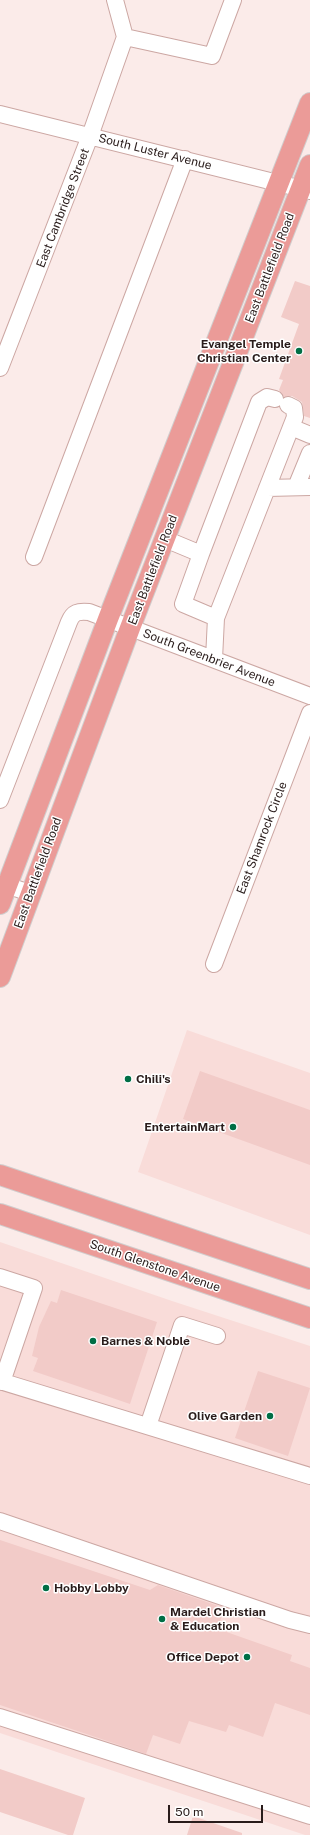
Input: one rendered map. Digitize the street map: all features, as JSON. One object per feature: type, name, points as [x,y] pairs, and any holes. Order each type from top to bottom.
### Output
[{"type":"main road","name":"East Battlefield Road","points":[[0,904],[4,884],[310,103]]},
{"type":"main road","name":"East Battlefield Road","points":[[0,977],[30,893],[130,628],[305,189],[310,165]]},
{"type":"main road","points":[[0,1161],[8,1166],[30,1186]]},
{"type":"main road","points":[[0,1175],[310,1279]]},
{"type":"main road","name":"South Glenstone Avenue","points":[[4,1216],[310,1318]]},
{"type":"street","points":[[114,0],[125,37],[212,56],[233,0]]},
{"type":"street","name":"East Cambridge Street","points":[[0,368],[90,136],[125,37]]},
{"type":"street","name":"South Luster Avenue","points":[[0,114],[305,189]]},
{"type":"street","points":[[34,557],[185,159]]},
{"type":"street","points":[[214,659],[216,618],[295,417],[294,408],[267,397],[259,402],[183,604],[216,618]]},
{"type":"street","points":[[291,428],[310,435]]},
{"type":"street","points":[[267,488],[303,487],[310,453]]},
{"type":"street","points":[[165,539],[201,554]]},
{"type":"street","name":"South Greenbrier Avenue","points":[[0,800],[72,616],[80,611],[89,612],[108,619],[310,696]]},
{"type":"street","name":"East Shamrock Circle","points":[[214,964],[310,713]]},
{"type":"street","points":[[4,884],[30,893]]},
{"type":"street","points":[[0,1277],[34,1288],[5,1360],[1,1381],[310,1476]]},
{"type":"street","points":[[148,1426],[182,1325],[217,1336]]},
{"type":"street","points":[[0,1521],[290,1620],[310,1625]]},
{"type":"street","points":[[0,1717],[310,1816]]},
{"type":"shaded area","points":[[187,1030],[310,1073],[310,1235],[138,1172]]},
{"type":"shaded area","points":[[0,1242],[172,1301],[310,1346],[310,1835],[305,1835],[0,1733]]},
{"type":"building","name":"Evangel Temple Christian Center","points":[[295,281],[310,286],[310,418],[304,416],[302,402],[292,396],[284,397],[279,390],[283,380],[279,379],[299,324],[281,317]]},
{"type":"building","points":[[200,1071],[310,1110],[310,1165],[183,1119]]},
{"type":"building","name":"Barnes & Noble","points":[[61,1290],[157,1322],[130,1404],[33,1371],[38,1358],[32,1356],[39,1327],[51,1301],[57,1303]]},
{"type":"building","points":[[258,1371],[310,1388],[288,1456],[235,1438]]},
{"type":"building","points":[[0,1540],[150,1590],[158,1585],[224,1608],[218,1629],[292,1655],[290,1661],[310,1668],[310,1715],[275,1703],[263,1737],[229,1725],[226,1732],[189,1721],[180,1744],[153,1735],[146,1754],[0,1705]]},
{"type":"building","points":[[0,1769],[85,1798],[73,1835],[68,1835],[0,1812]]},
{"type":"building","points":[[193,1816],[242,1833],[242,1835],[187,1835]]},
{"type":"place","name":"Evangel Temple Christian Center","points":[[299,351]]},
{"type":"place","name":"Chili's","points":[[128,1079]]},
{"type":"place","name":"EntertainMart","points":[[233,1127]]},
{"type":"place","name":"Barnes & Noble","points":[[93,1341]]},
{"type":"place","name":"Olive Garden","points":[[270,1416]]},
{"type":"place","name":"Hobby Lobby","points":[[46,1588]]},
{"type":"place","name":"Mardel Christian & Education","points":[[162,1619]]},
{"type":"place","name":"Office Depot","points":[[247,1657]]}]
